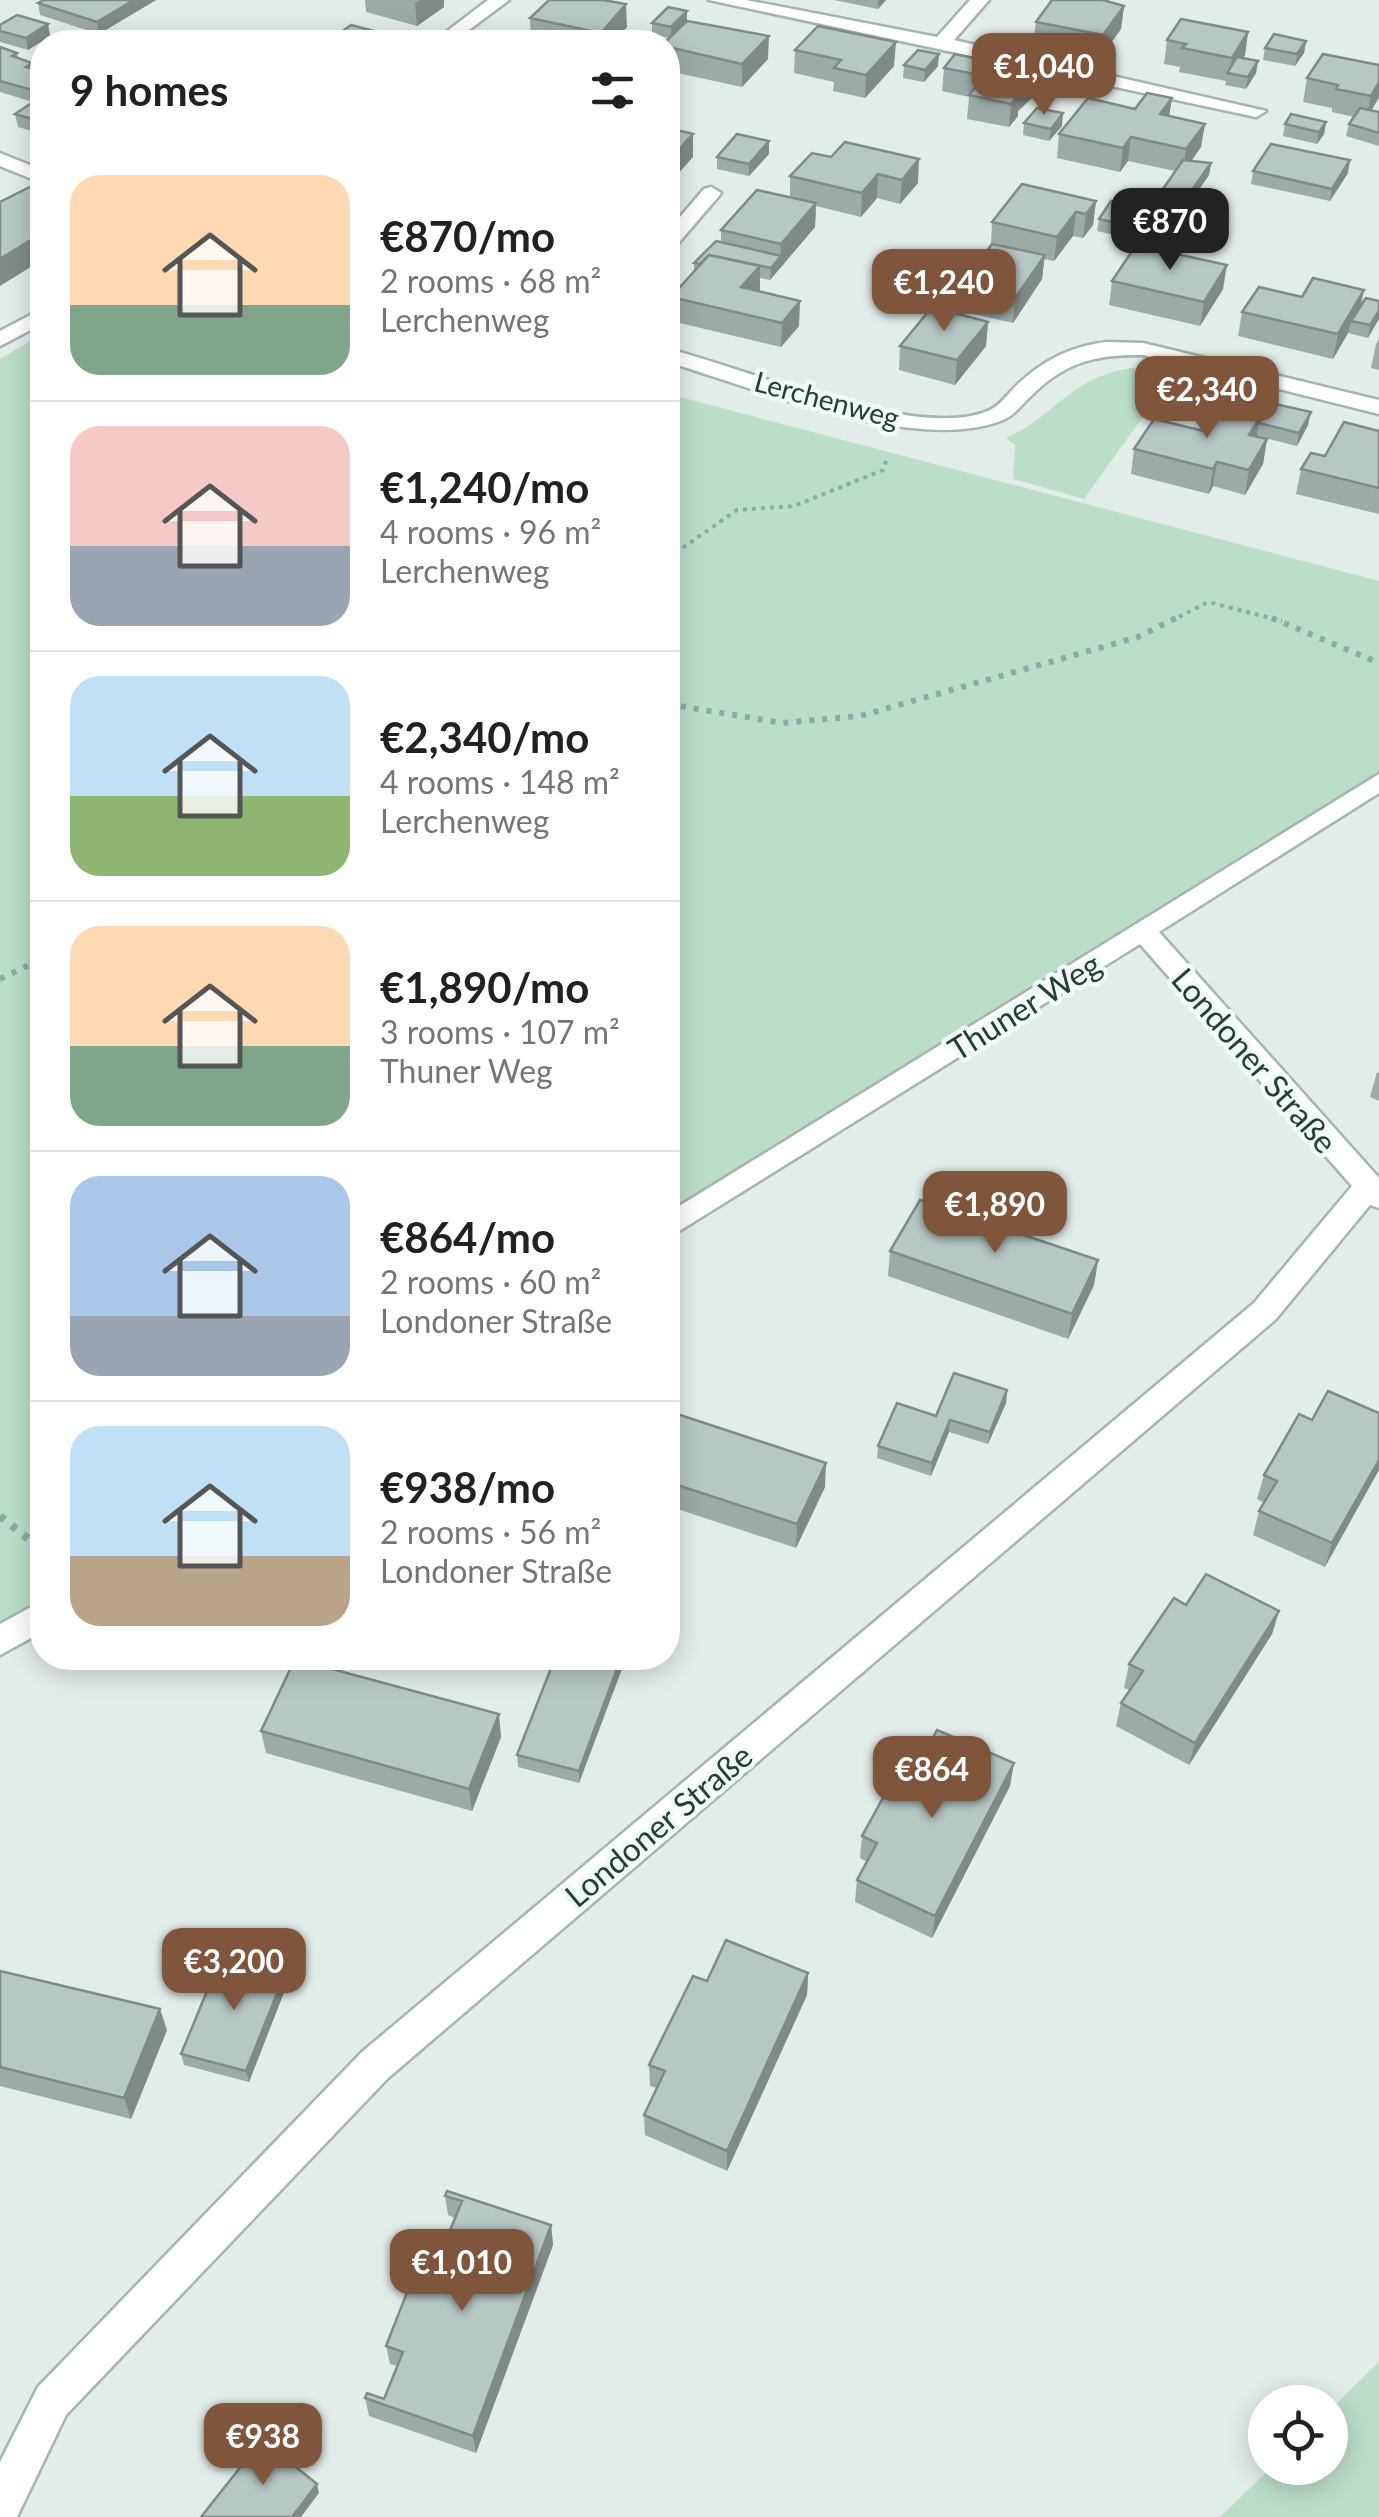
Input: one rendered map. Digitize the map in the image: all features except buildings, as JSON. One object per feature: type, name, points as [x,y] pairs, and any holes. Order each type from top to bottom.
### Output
[{"type":"street","points":[[459,30],[500,0]]},
{"type":"street","points":[[718,0],[941,43],[1256,112]]},
{"type":"street","points":[[941,43],[980,0]]},
{"type":"street","points":[[0,160],[30,171]]},
{"type":"street","points":[[680,229],[711,193]]},
{"type":"street","points":[[0,340],[30,322]]},
{"type":"street","name":"Lerchenweg","points":[[680,358],[900,422],[954,423],[996,415],[1050,366],[1076,350],[1109,348],[1143,349],[1379,408]]},
{"type":"street","name":"Thuner Weg","points":[[680,1220],[1379,782]]},
{"type":"street","name":"Londoner Straße","points":[[0,2506],[52,2401],[375,2065],[1265,1311],[1373,1192],[1144,932]]},
{"type":"street","points":[[0,1641],[30,1622]]},
{"type":"path","points":[[680,550],[737,510],[794,506],[882,470],[900,422]]},
{"type":"path","points":[[680,706],[782,724],[860,716],[1138,637],[1208,602],[1292,623],[1379,664]]},
{"type":"path","points":[[0,979],[30,964]]},
{"type":"path","points":[[0,1516],[30,1540]]},
{"type":"green space","points":[[30,341],[30,1612],[0,1631],[0,359]]},
{"type":"green space","points":[[1131,368],[1172,376],[1084,499],[1013,479],[1015,445],[1006,438],[1039,419],[1077,388]]},
{"type":"green space","points":[[680,397],[1379,581],[1379,781],[680,1214]]},
{"type":"green space","points":[[1379,2362],[1379,2517],[1220,2517],[1253,2485],[1348,2485],[1348,2392]]}]
